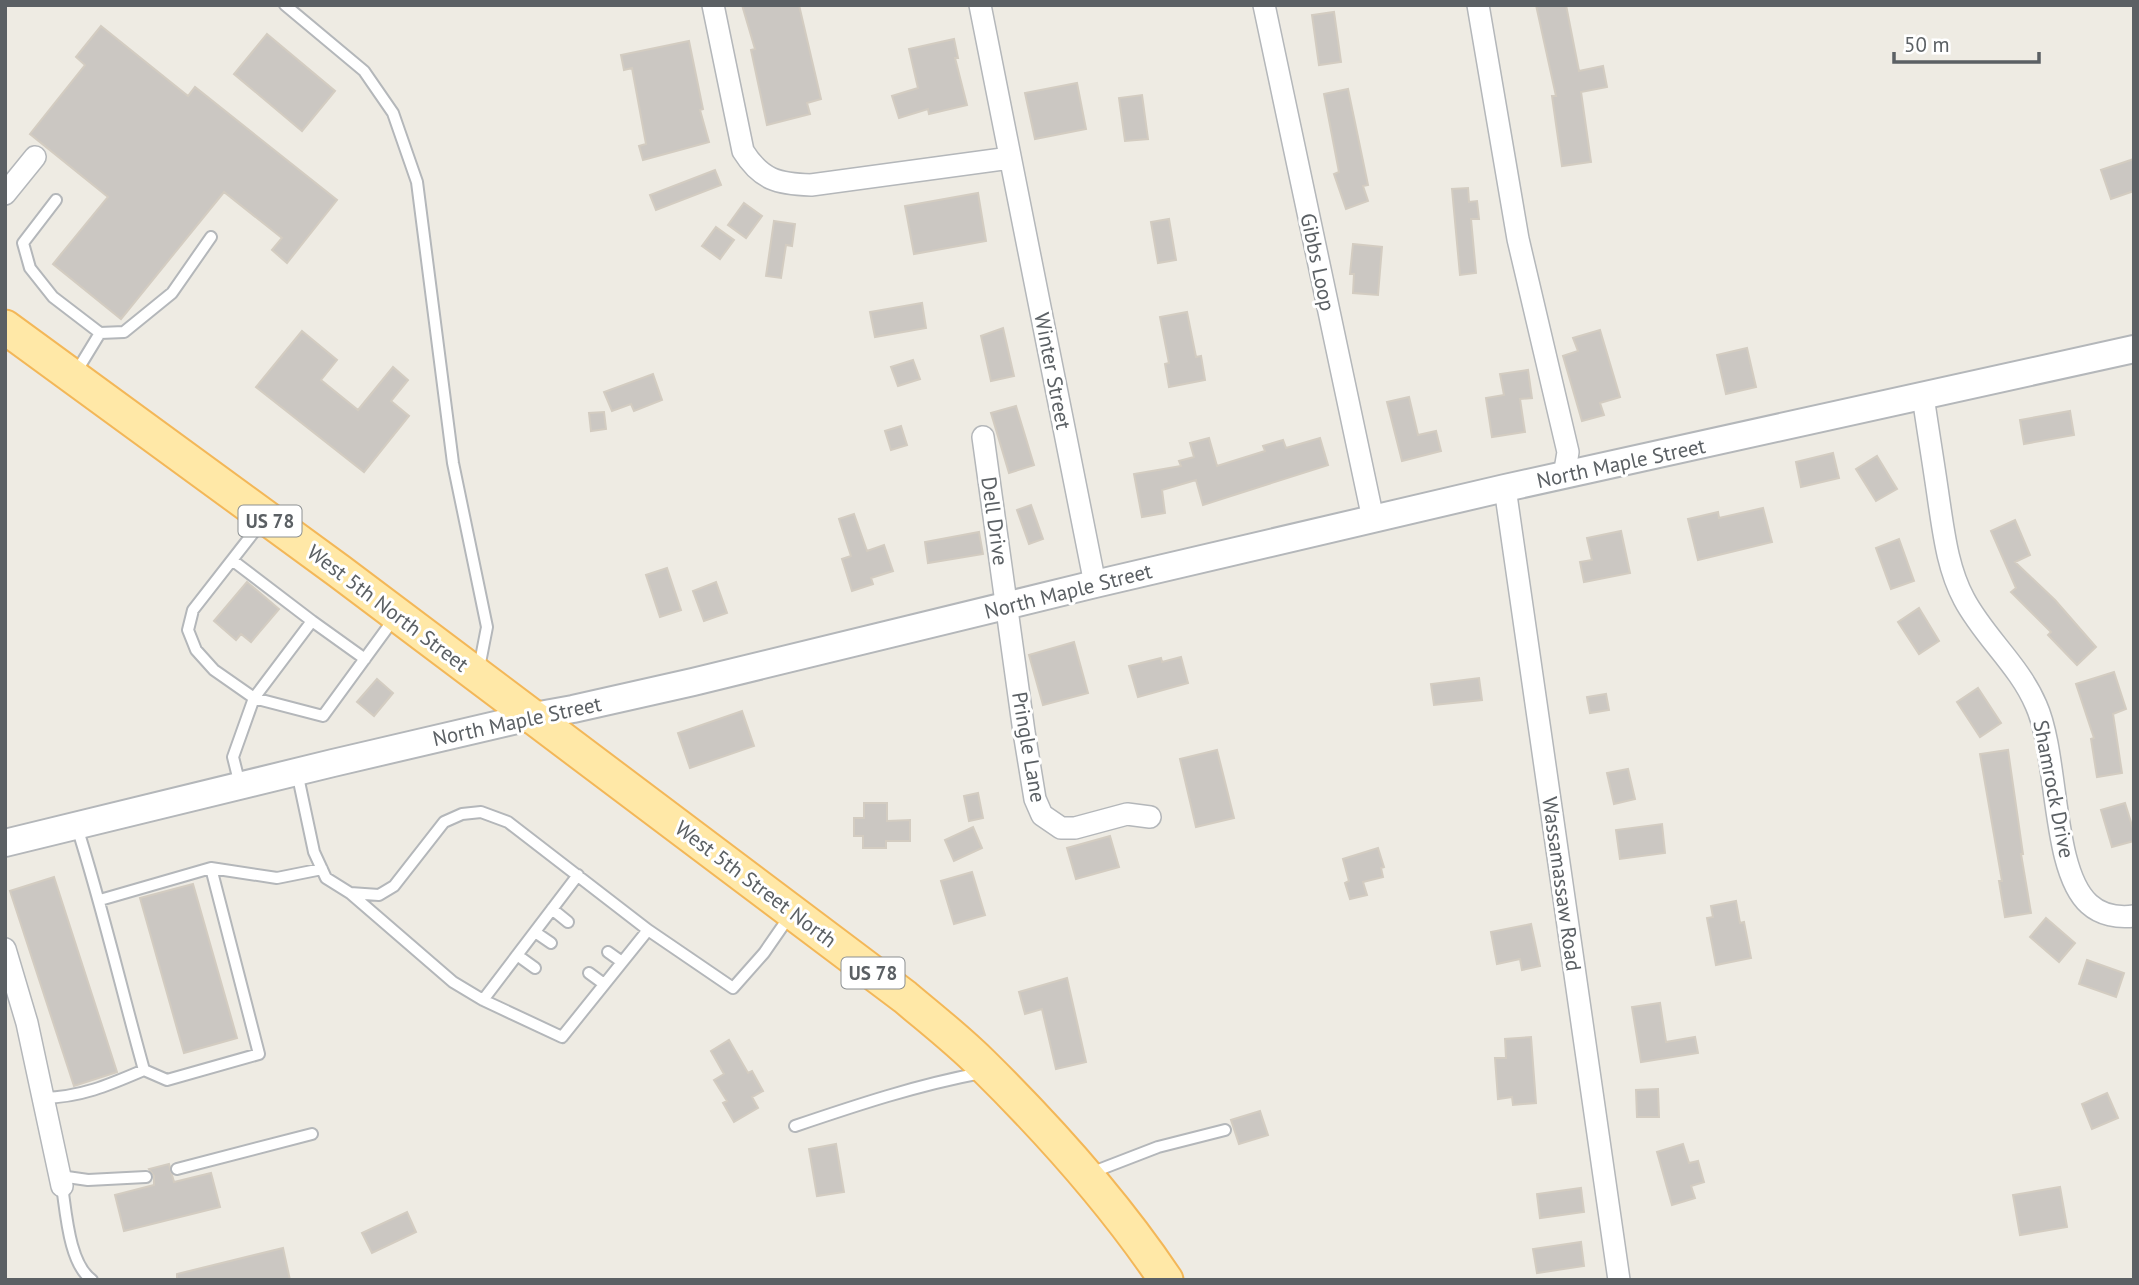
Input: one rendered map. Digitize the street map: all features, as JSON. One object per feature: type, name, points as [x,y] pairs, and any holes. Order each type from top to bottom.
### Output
[{"type":"main road","name":"West 5th North Street","points":[[5,327],[534,716]]},
{"type":"main road","name":"West 5th Street North","points":[[534,716],[905,997],[989,1071],[1046,1129],[1086,1175],[1166,1280]]},
{"type":"street","points":[[713,5],[743,151],[754,169],[768,178],[788,185],[811,185],[1010,158]]},
{"type":"street","name":"Winter Street","points":[[980,5],[1095,584]]},
{"type":"street","name":"Gibbs Loop","points":[[1264,5],[1373,519]]},
{"type":"street","points":[[1478,5],[1518,239],[1568,452],[1563,476]]},
{"type":"street","points":[[5,194],[35,157]]},
{"type":"street","name":"North Maple Street","points":[[5,843],[297,771],[680,685],[1505,488],[2134,349]]},
{"type":"street","name":"Shamrock Drive","points":[[1923,396],[1946,547],[1956,582],[1976,619],[2015,669],[2036,704],[2052,761],[2066,857],[2072,876],[2079,892],[2090,905],[2105,914],[2134,916]]},
{"type":"street","name":"Dell Drive","points":[[983,437],[1006,606]]},
{"type":"street","name":"Wassamassaw Road","points":[[1505,488],[1619,1280]]},
{"type":"street","name":"Pringle Lane","points":[[1006,606],[1035,799],[1042,815],[1061,828],[1075,828],[1127,814],[1150,817]]},
{"type":"street","points":[[5,949],[27,1023],[61,1181]]},
{"type":"lane","points":[[285,5],[364,71],[393,113],[417,182],[453,463],[487,627],[478,674]]},
{"type":"lane","points":[[56,200],[23,243],[30,268],[52,297],[100,333],[124,332],[172,293],[211,237]]},
{"type":"lane","points":[[74,377],[100,333]]},
{"type":"lane","points":[[265,517],[193,610],[188,630],[196,650],[215,670],[254,698],[323,716],[397,615]]},
{"type":"lane","points":[[232,560],[365,659]]},
{"type":"lane","points":[[240,785],[233,757],[254,698],[313,621]]},
{"type":"lane","points":[[297,771],[314,852],[326,878],[350,893],[453,982],[483,1000],[562,1037],[648,930]]},
{"type":"lane","points":[[350,893],[379,895],[394,886],[444,822],[462,814],[481,812],[508,822],[648,930],[733,988],[764,953],[793,912]]},
{"type":"lane","points":[[76,824],[100,900],[144,1070]]},
{"type":"lane","points":[[100,900],[211,868],[277,878],[322,869]]},
{"type":"lane","points":[[43,1098],[70,1097],[100,1089],[144,1070],[167,1080],[259,1054],[211,868]]},
{"type":"lane","points":[[483,1000],[578,875]]},
{"type":"lane","points":[[552,909],[568,922]]},
{"type":"lane","points":[[535,932],[551,943]]},
{"type":"lane","points":[[608,952],[622,962]]},
{"type":"lane","points":[[517,955],[535,968]]},
{"type":"lane","points":[[589,973],[604,984]]},
{"type":"lane","points":[[574,998],[585,1006]]},
{"type":"lane","points":[[795,1126],[876,1098],[937,1081],[989,1071]]},
{"type":"lane","points":[[1086,1175],[1158,1147],[1225,1130]]},
{"type":"lane","points":[[177,1169],[312,1134]]},
{"type":"lane","points":[[92,1280],[86,1276],[74,1251],[61,1181],[146,1177]]},
{"type":"building","points":[[742,5],[799,5],[821,99],[807,103],[810,114],[767,125],[751,50],[755,49]]},
{"type":"building","points":[[1536,5],[1566,5],[1579,71],[1603,66],[1607,87],[1581,92],[1591,162],[1562,166],[1552,96],[1556,96]]},
{"type":"building","points":[[1334,12],[1341,62],[1319,65],[1312,15]]},
{"type":"building","points":[[101,26],[188,96],[195,87],[337,200],[287,263],[272,250],[282,238],[224,192],[121,319],[53,264],[108,197],[30,134],[85,65],[76,57]]},
{"type":"building","points":[[267,34],[335,91],[302,131],[234,74]]},
{"type":"building","points":[[954,39],[958,58],[955,58],[967,105],[929,114],[928,109],[899,118],[892,96],[918,88],[909,49]]},
{"type":"building","points":[[689,41],[703,109],[700,110],[709,142],[643,160],[639,146],[646,144],[632,68],[624,70],[621,55]]},
{"type":"building","points":[[1077,83],[1086,129],[1035,139],[1025,93]]},
{"type":"building","points":[[1348,89],[1368,185],[1363,186],[1368,201],[1346,209],[1334,174],[1339,172],[1324,94]]},
{"type":"building","points":[[1142,95],[1148,139],[1125,141],[1119,98]]},
{"type":"building","points":[[2134,159],[2134,191],[2111,199],[2101,170]]},
{"type":"building","points":[[715,170],[721,185],[656,210],[650,195]]},
{"type":"building","points":[[1468,188],[1469,202],[1477,201],[1479,219],[1471,219],[1476,273],[1460,275],[1452,189]]},
{"type":"building","points":[[978,193],[986,241],[914,254],[905,206]]},
{"type":"building","points":[[744,203],[762,216],[746,238],[728,225]]},
{"type":"building","points":[[1169,219],[1176,260],[1158,263],[1151,222]]},
{"type":"building","points":[[774,221],[795,224],[792,246],[786,245],[781,278],[766,276]]},
{"type":"building","points":[[716,227],[734,240],[720,259],[702,246]]},
{"type":"building","points":[[1353,244],[1382,247],[1378,295],[1353,293],[1354,274],[1350,274]]},
{"type":"building","points":[[922,303],[926,328],[875,337],[870,312]]},
{"type":"building","points":[[1187,312],[1196,357],[1201,356],[1205,380],[1169,387],[1165,364],[1169,363],[1160,317]]},
{"type":"building","points":[[1003,328],[1014,376],[991,381],[981,336]]},
{"type":"building","points":[[1600,330],[1620,397],[1600,403],[1604,415],[1582,421],[1563,356],[1578,351],[1573,338]]},
{"type":"building","points":[[302,331],[337,360],[321,380],[358,410],[393,367],[408,380],[391,401],[409,416],[364,472],[256,387]]},
{"type":"building","points":[[1747,348],[1756,387],[1726,394],[1717,355]]},
{"type":"building","points":[[913,360],[920,379],[898,386],[891,367]]},
{"type":"building","points":[[1528,370],[1532,398],[1520,399],[1525,432],[1492,437],[1486,398],[1504,395],[1500,374]]},
{"type":"building","points":[[653,374],[662,400],[634,411],[631,404],[612,411],[604,392]]},
{"type":"building","points":[[1409,397],[1418,435],[1436,431],[1441,451],[1402,461],[1387,402]]},
{"type":"building","points":[[1016,406],[1034,465],[1009,473],[991,413]]},
{"type":"building","points":[[2070,411],[2074,435],[2024,444],[2020,420]]},
{"type":"building","points":[[604,412],[606,429],[591,431],[589,413]]},
{"type":"building","points":[[901,426],[907,445],[891,450],[885,431]]},
{"type":"building","points":[[1209,438],[1217,466],[1265,451],[1263,446],[1283,440],[1286,448],[1320,438],[1328,465],[1203,505],[1196,480],[1162,490],[1165,513],[1142,517],[1134,474],[1181,466],[1179,461],[1194,457],[1190,443]]},
{"type":"building","points":[[1833,453],[1839,478],[1801,487],[1796,462]]},
{"type":"building","points":[[1877,456],[1897,489],[1876,501],[1856,469]]},
{"type":"building","points":[[1031,505],[1043,539],[1029,544],[1017,510]]},
{"type":"building","points":[[1763,508],[1772,542],[1698,560],[1688,519],[1718,512],[1719,518]]},
{"type":"building","points":[[854,514],[867,551],[884,545],[893,571],[871,578],[873,584],[852,591],[842,559],[851,556],[839,519]]},
{"type":"building","points":[[2015,520],[2030,555],[2015,562],[2055,600],[2096,647],[2077,665],[2048,635],[2051,632],[2011,592],[2016,588],[1991,531]]},
{"type":"building","points":[[1621,531],[1630,573],[1584,582],[1580,562],[1592,560],[1587,538]]},
{"type":"building","points":[[979,532],[983,554],[928,563],[925,542]]},
{"type":"building","points":[[1899,539],[1914,581],[1891,589],[1876,548]]},
{"type":"building","points":[[667,568],[681,610],[660,617],[646,575]]},
{"type":"building","points":[[247,582],[279,609],[251,642],[241,634],[236,640],[214,621]]},
{"type":"building","points":[[716,582],[727,613],[704,621],[693,591]]},
{"type":"building","points":[[1919,608],[1939,641],[1919,654],[1898,622]]},
{"type":"building","points":[[1074,642],[1088,693],[1043,705],[1029,655]]},
{"type":"building","points":[[1181,657],[1188,683],[1138,697],[1129,666],[1161,658],[1162,662]]},
{"type":"building","points":[[2114,672],[2126,709],[2113,714],[2122,773],[2097,777],[2091,739],[2094,738],[2076,684]]},
{"type":"building","points":[[1479,678],[1482,700],[1434,705],[1431,684]]},
{"type":"building","points":[[377,679],[393,693],[374,716],[357,702]]},
{"type":"building","points":[[1978,688],[2001,723],[1980,737],[1957,702]]},
{"type":"building","points":[[1606,694],[1609,710],[1590,713],[1587,697]]},
{"type":"building","points":[[742,711],[754,746],[690,768],[678,733]]},
{"type":"building","points":[[1217,750],[1234,818],[1196,827],[1180,759]]},
{"type":"building","points":[[2008,750],[2031,913],[2005,917],[1999,881],[2002,881],[1980,754]]},
{"type":"building","points":[[1628,769],[1635,799],[1614,804],[1607,773]]},
{"type":"building","points":[[978,793],[983,818],[969,821],[964,796]]},
{"type":"building","points":[[864,803],[887,803],[887,821],[910,820],[910,841],[886,841],[886,848],[863,848],[863,836],[854,836],[854,818],[864,818]]},
{"type":"building","points":[[2125,803],[2134,841],[2112,847],[2101,810]]},
{"type":"building","points":[[1662,824],[1665,853],[1620,859],[1616,830]]},
{"type":"building","points":[[973,827],[982,848],[954,861],[945,840]]},
{"type":"building","points":[[1110,836],[1119,867],[1076,879],[1067,848]]},
{"type":"building","points":[[1378,848],[1384,867],[1381,868],[1383,877],[1363,882],[1367,895],[1350,899],[1345,883],[1349,881],[1343,859]]},
{"type":"building","points":[[972,872],[985,915],[954,924],[941,881]]},
{"type":"building","points":[[54,877],[117,1072],[74,1086],[10,891]]},
{"type":"building","points":[[193,884],[237,1038],[184,1053],[140,898]]},
{"type":"building","points":[[1736,901],[1740,923],[1744,922],[1751,958],[1716,965],[1707,918],[1713,917],[1711,906]]},
{"type":"building","points":[[2046,918],[2075,943],[2059,962],[2030,937]]},
{"type":"building","points":[[1531,924],[1540,966],[1522,970],[1520,959],[1497,964],[1491,932]]},
{"type":"building","points":[[2087,960],[2124,973],[2116,997],[2079,984]]},
{"type":"building","points":[[1067,978],[1086,1062],[1056,1069],[1042,1009],[1025,1014],[1019,992]]},
{"type":"building","points":[[1660,1003],[1666,1042],[1695,1037],[1698,1053],[1641,1062],[1632,1007]]},
{"type":"building","points":[[1531,1037],[1536,1103],[1513,1105],[1512,1097],[1498,1099],[1495,1058],[1506,1058],[1505,1039]]},
{"type":"building","points":[[729,1040],[748,1073],[752,1071],[763,1091],[752,1097],[758,1108],[734,1122],[723,1103],[727,1101],[714,1080],[724,1074],[711,1051]]},
{"type":"building","points":[[1658,1089],[1659,1117],[1637,1117],[1636,1090]]},
{"type":"building","points":[[2107,1093],[2118,1118],[2092,1129],[2082,1104]]},
{"type":"building","points":[[1260,1111],[1268,1135],[1239,1144],[1231,1120]]},
{"type":"building","points":[[836,1144],[844,1192],[817,1196],[809,1149]]},
{"type":"building","points":[[1683,1144],[1689,1163],[1698,1161],[1704,1182],[1691,1186],[1695,1198],[1672,1205],[1657,1152]]},
{"type":"building","points":[[169,1164],[174,1182],[211,1173],[220,1207],[124,1231],[115,1195],[154,1185],[154,1176],[149,1169]]},
{"type":"building","points":[[2060,1187],[2067,1227],[2020,1235],[2013,1195]]},
{"type":"building","points":[[1581,1188],[1584,1212],[1540,1218],[1537,1194]]},
{"type":"building","points":[[407,1212],[416,1232],[372,1253],[362,1233]]},
{"type":"building","points":[[1581,1242],[1584,1266],[1537,1273],[1533,1249]]},
{"type":"building","points":[[283,1248],[290,1280],[177,1280],[177,1274]]}]
